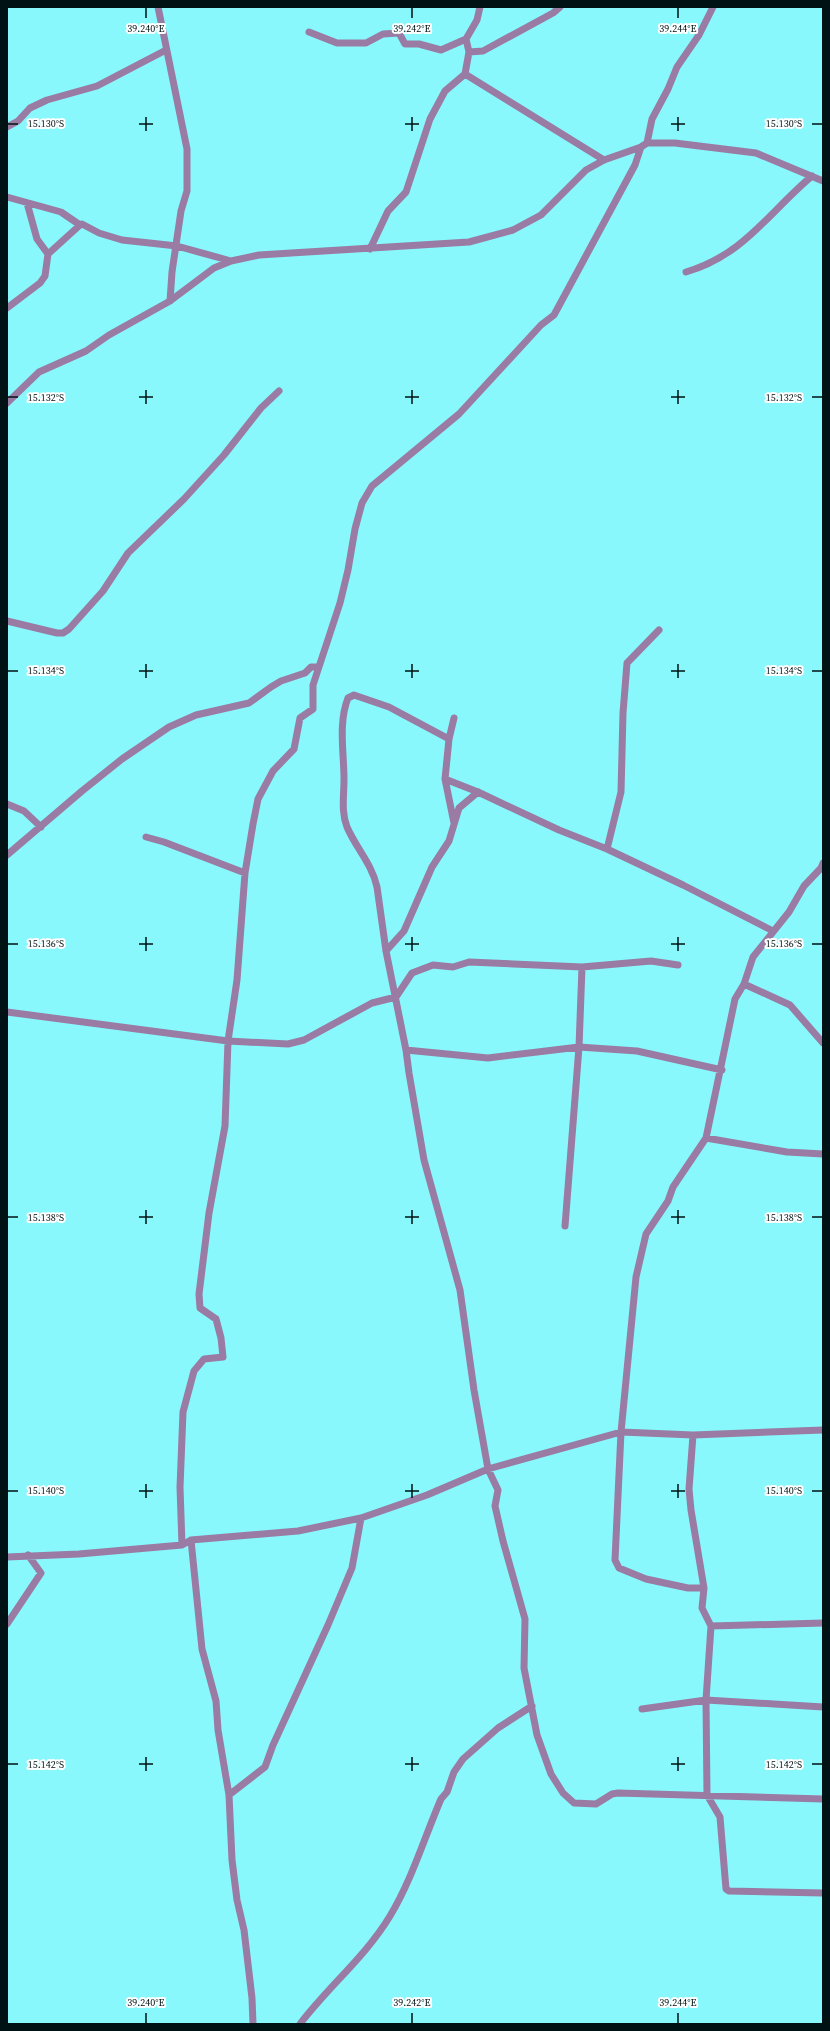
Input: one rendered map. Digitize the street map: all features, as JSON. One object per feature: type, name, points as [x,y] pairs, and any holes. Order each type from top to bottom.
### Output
[{"type":"street","points":[[158,7],[187,149],[187,191],[180,218],[172,272],[170,301]]},
{"type":"street","points":[[309,32],[337,43],[366,43],[383,34],[398,33],[404,44],[419,44],[441,50],[466,39],[477,20],[480,7]]},
{"type":"street","points":[[469,52],[483,51],[553,13],[560,7]]},
{"type":"street","points":[[647,143],[652,120],[668,89],[677,67],[699,35],[713,7]]},
{"type":"street","points":[[370,249],[388,211],[406,192],[430,119],[445,91],[465,74],[469,52],[466,39]]},
{"type":"street","points":[[7,127],[18,121],[30,108],[47,100],[97,86],[166,50]]},
{"type":"street","points":[[465,74],[604,160]]},
{"type":"street","points":[[7,403],[39,372],[86,351],[109,335],[170,301],[214,268],[231,261],[259,255],[468,242],[513,230],[541,215],[586,170],[604,160],[641,147],[647,143],[681,144],[756,153],[822,179]]},
{"type":"street","points":[[182,1545],[180,1487],[183,1412],[194,1371],[204,1359],[223,1357],[221,1338],[216,1319],[200,1308],[199,1294],[209,1212],[225,1126],[228,1041],[238,980],[245,873],[258,799],[273,771],[294,749],[300,718],[313,710],[313,685],[317,678],[318,667],[340,603],[348,570],[355,529],[362,503],[372,486],[459,414],[541,324],[554,315],[635,165],[641,147]]},
{"type":"street","points":[[686,272],[700,268],[727,255],[770,218],[812,176]]},
{"type":"street","points":[[7,197],[61,212],[80,225],[82,224],[99,233],[122,240],[177,246],[231,261]]},
{"type":"street","points":[[27,203],[37,238],[48,254]]},
{"type":"street","points":[[7,308],[40,283],[44,276],[48,254],[80,225]]},
{"type":"street","points":[[7,621],[57,633],[63,633],[70,629],[103,591],[128,552],[184,498],[224,455],[261,408],[279,391]]},
{"type":"street","points":[[607,849],[621,792],[623,713],[627,663],[659,630]]},
{"type":"street","points":[[7,855],[116,764],[169,727],[196,716],[249,703],[281,681],[305,673],[311,667],[318,667]]},
{"type":"street","points":[[449,739],[389,707],[354,695],[348,698],[344,707],[342,724],[344,820],[375,876],[386,951],[406,1050],[424,1160],[460,1290],[474,1390],[488,1468],[498,1490],[495,1506],[503,1541],[525,1619],[524,1668],[537,1735],[551,1774],[563,1793],[574,1803],[596,1804],[612,1794],[618,1793],[823,1799]]},
{"type":"street","points":[[454,718],[449,739],[445,779],[455,825]]},
{"type":"street","points":[[445,779],[478,792],[559,830],[607,849],[683,885],[773,931]]},
{"type":"street","points":[[386,951],[404,931],[432,867],[449,841],[459,808],[478,792]]},
{"type":"street","points":[[7,804],[24,811],[41,827]]},
{"type":"street","points":[[146,837],[164,842],[245,873]]},
{"type":"street","points":[[704,1588],[688,1588],[646,1579],[619,1568],[615,1560],[620,1432],[636,1277],[646,1234],[668,1201],[673,1187],[706,1138],[722,1070],[735,999],[744,984],[754,957],[789,912],[804,886],[821,868],[823,863]]},
{"type":"street","points":[[7,1012],[228,1041],[288,1044],[298,1042],[372,1003],[396,997],[412,973],[433,965],[453,967],[469,962],[582,967],[651,961],[678,966]]},
{"type":"street","points":[[565,1226],[579,1047],[582,967]]},
{"type":"street","points":[[744,984],[790,1005],[823,1043]]},
{"type":"street","points":[[406,1050],[488,1058],[579,1047],[637,1051],[722,1070]]},
{"type":"street","points":[[706,1138],[787,1152],[823,1154]]},
{"type":"street","points":[[7,1557],[79,1554],[182,1545],[191,1540],[298,1531],[361,1518],[427,1495],[488,1468],[620,1432],[692,1436],[823,1430]]},
{"type":"street","points":[[692,1436],[689,1489],[690,1510],[704,1588],[702,1608],[711,1626],[706,1700],[707,1795],[720,1817],[727,1891],[823,1893]]},
{"type":"street","points":[[229,1795],[267,1763],[272,1745],[328,1625],[352,1568],[361,1518]]},
{"type":"street","points":[[191,1540],[202,1649],[216,1701],[218,1730],[229,1795],[232,1860],[237,1900],[244,1930],[252,1998],[252,2024]]},
{"type":"street","points":[[7,1624],[42,1573],[28,1556]]},
{"type":"street","points":[[711,1626],[823,1623]]},
{"type":"street","points":[[642,1709],[706,1700],[823,1707]]},
{"type":"street","points":[[300,2024],[316,2003],[366,1948],[390,1918],[399,1901],[441,1799],[447,1792],[458,1764],[498,1728],[532,1706]]}]
